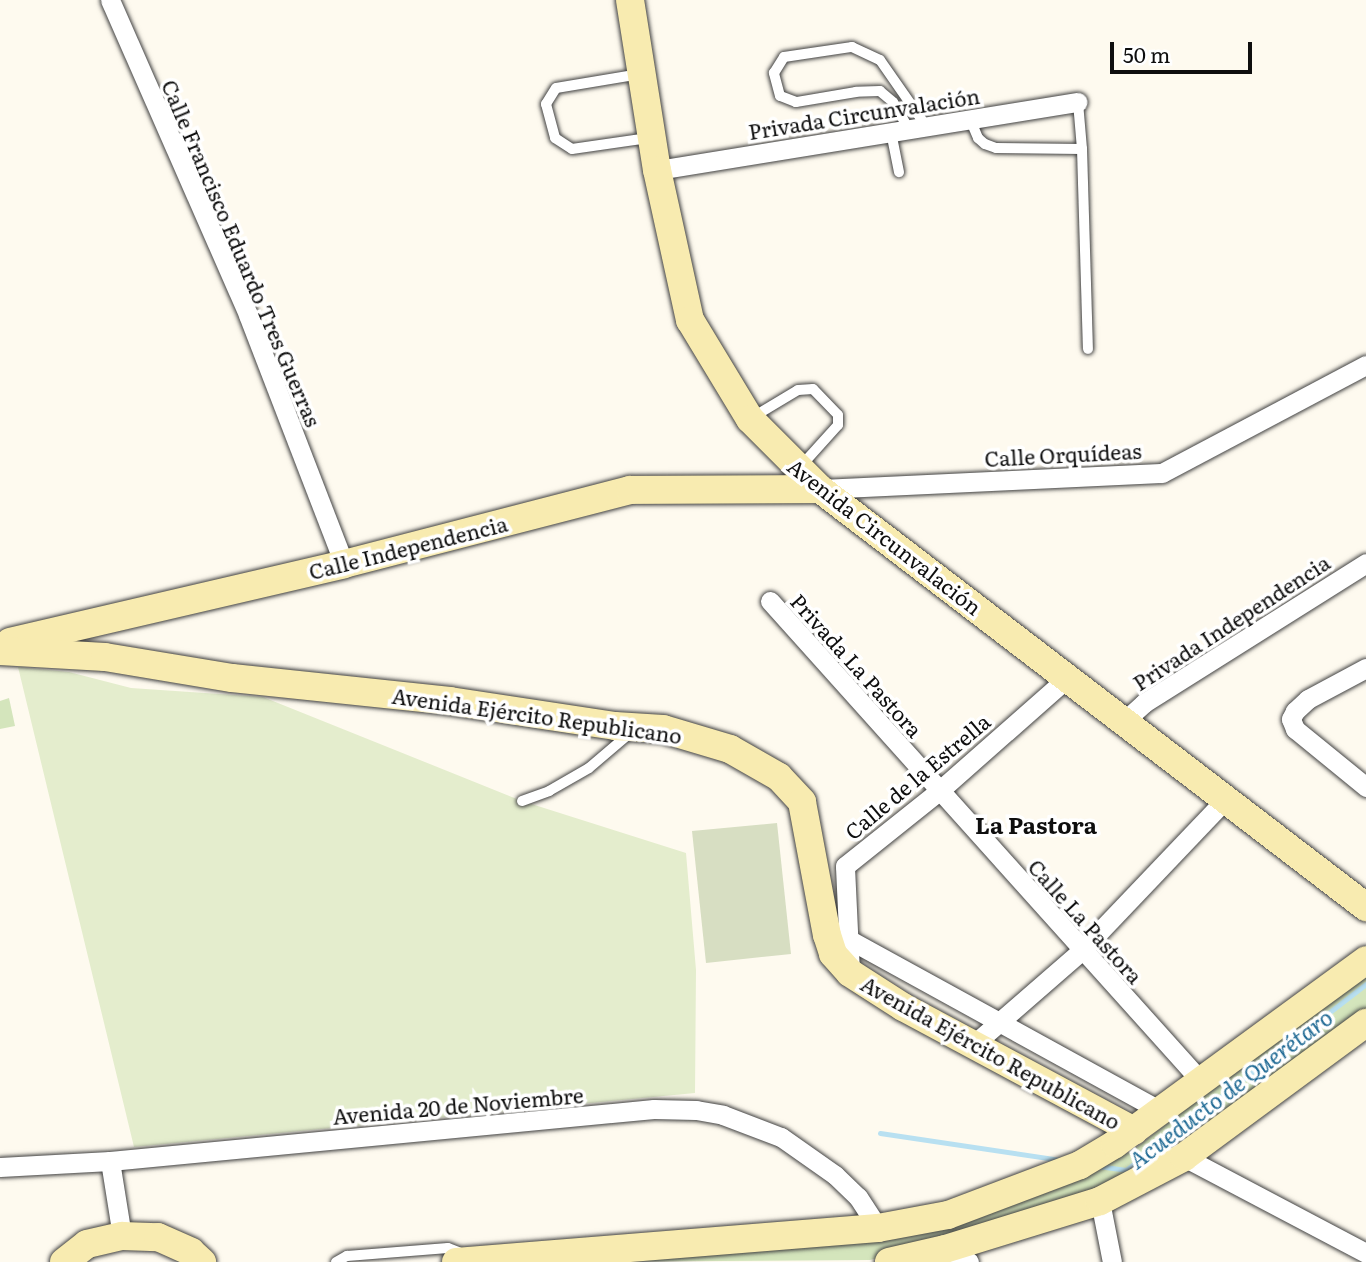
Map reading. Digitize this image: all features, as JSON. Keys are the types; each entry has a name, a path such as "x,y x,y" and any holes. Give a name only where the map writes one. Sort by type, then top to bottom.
{"street":[{"name":"Calle Francisco Eduardo Tres Guerras","path":"110,0 248,315 344,564"},
{"name":"Avenida Circunvalación","path":"633,4 657,170 690,320 750,419 820,489 1122,723 1366,907"},
{"name":"Privada Circunvalación","path":"657,170 1078,102"},
{"name":"Calle Orquídeas","path":"820,489 1162,473 1366,365"},
{"name":"Calle Independencia","path":"0,645 344,564 630,490 820,489"},
{"name":"Privada Independencia","path":"1122,723 1144,703 1366,563"},
{"name":"Privada La Pastora","path":"770,601 939,791"},
{"name":"Avenida Ejército Republicano","path":"0,651 104,657 232,678 450,701 615,726 681,732 730,749 779,777 796,793 806,813 827,935 833,954 850,974 903,1007 1134,1131"},
{"path":"1366,668 1308,699 1295,711 1291,719 1295,729 1366,787"},
{"name":"Calle de la Estrella","path":"850,974 845,866 939,791 1067,678"},
{"name":"Calle La Pastora","path":"939,791 1200,1080"},
{"path":"973,1045 1082,951 1224,800"},
{"path":"849,939 1161,1111"},
{"path":"470,1261 878,1228 948,1214 1080,1165 1134,1131 1366,960"},
{"path":"889,1262 957,1255 1100,1201 1185,1157 1366,1023"},
{"name":"Avenida 20 de Noviembre","path":"0,1167 110,1160 654,1109 696,1110 723,1115 781,1137 835,1175 858,1197 878,1228"},
{"path":"1185,1157 1366,1253"},
{"path":"110,1160 122,1236"},
{"path":"1100,1201 1112,1262"},
{"path":"64,1262 87,1244 122,1236 158,1237 191,1252 202,1262"}],"lane":[{"path":"899,172 909,129 880,61 852,47 784,57 774,73 780,96 796,102 856,92 880,91 893,102 909,129"},
{"path":"641,74 556,88 546,104 555,138 572,149 652,137"},
{"path":"1078,102 1088,349"},
{"path":"970,119 978,138 996,148 1082,149"},
{"path":"750,419 798,390 813,389 838,415 838,425 798,469"},
{"path":"522,802 549,791 589,768 637,727"},
{"path":"336,1262 347,1256 448,1248 470,1261"}],"green space":[{"path":"18,667 69,672 131,688 263,697 522,801 686,853 696,970 695,1093 134,1147"},
{"path":"9,698 15,726 0,729 0,701"},
{"path":"777,823 791,954 706,963 692,831"},
{"path":"1366,967 1366,1010 1159,1157 1091,1192 945,1241 870,1260 532,1262 743,1246 1078,1176 1132,1151"}],"waterway":[{"name":"Acueducto de Querétaro","path":"1098,1166 1126,1170 1366,984"},
{"name":"Acueducto de Querétaro","path":"880,1133 1060,1160"}],"district":[{"name":"La Pastora","path":"1036,824"}]}
